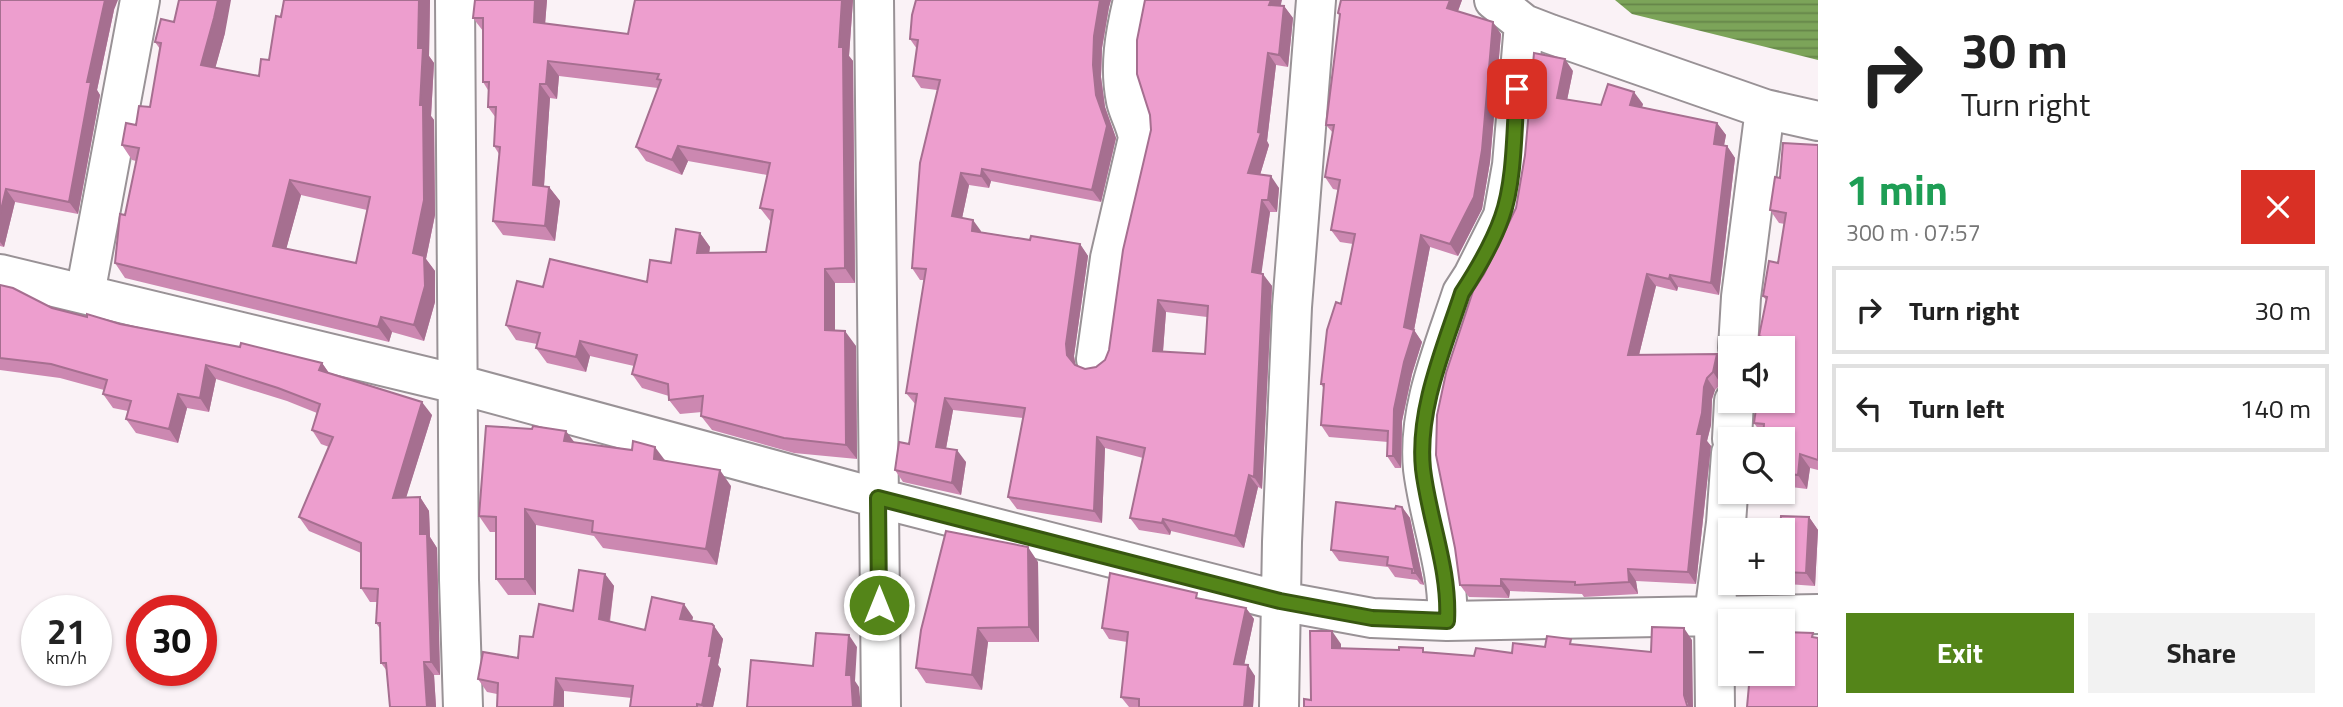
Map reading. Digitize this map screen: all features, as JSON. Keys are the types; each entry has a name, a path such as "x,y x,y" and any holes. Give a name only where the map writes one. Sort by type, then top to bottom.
{"street":[{"path":"85,294 140,0"},
{"path":"455,0 457,384 463,707"},
{"path":"874,0 881,707"},
{"path":"1096,359 1110,258 1138,138 1124,87 1125,34 1133,0"},
{"path":"1279,707 1280,601 1292,307 1316,0"},
{"path":"1494,0 1524,24 1765,110 1818,121"},
{"path":"1447,621 1448,601 1443,565 1423,468 1424,422 1462,293 1503,216 1512,165 1524,24"},
{"path":"1739,336 1741,297 1765,110"},
{"path":"0,274 457,384 878,498 1280,601 1372,618 1447,621 1818,614"},
{"path":"1715,707 1714,615 1727,504"}],"shaded area":[{"path":"1615,0 1818,0 1818,60 1632,14"}],"building":[{"path":"0,0 105,0 87,82 91,82 69,202 6,189 0,214"},
{"path":"179,0 218,0 201,65 259,76 261,59 269,60 276,16 281,17 284,0 419,0 418,48 423,48 420,105 423,105 424,200 413,253 424,256 425,286 414,325 381,317 378,327 115,263 120,214 125,215 139,148 122,145 126,123 136,125 139,106 150,107 161,43 155,42 161,19 174,22","holes":["290,180 370,197 356,263 273,246"]},
{"path":"475,0 535,0 534,22 628,34 635,0 842,0 839,47 843,47 845,268 825,269 825,330 845,331 846,445 784,438 701,416 703,396 669,400 668,384 632,374 637,355 580,341 576,357 536,348 540,333 506,325 517,281 543,287 550,259 647,282 650,260 671,263 676,229 700,233 697,253 766,252 773,210 760,208 770,163 678,146 672,160 636,147 661,80 657,79 659,74 548,61 546,84 540,84 533,185 549,187 545,226 493,221 500,147 494,146 496,107 488,107 489,82 483,82 483,18 473,18"},
{"path":"916,0 1100,0 1094,36 1093,65 1096,95 1107,126 1092,190 982,169 981,176 961,173 952,216 973,220 972,231 1080,244 1066,344 1067,355 1075,365 1085,369 1096,367 1105,360 1109,350 1123,250 1151,130 1150,115 1137,74 1137,40 1145,0 1271,0 1269,5 1284,6 1279,55 1268,53 1258,132 1261,133 1248,173 1271,176 1268,200 1262,200 1252,272 1263,274 1254,477 1249,475 1235,536 1163,519 1162,523 1130,518 1145,448 1097,437 1094,511 1008,497 1025,408 945,398 936,447 957,450 952,483 895,470 899,442 909,444 917,394 906,393 926,269 912,268 920,163 940,80 913,76 918,40 910,39","holes":["1158,300 1208,306 1205,354 1153,351"]},
{"path":"1341,0 1450,0 1447,8 1493,22 1482,150 1474,197 1450,244 1421,235 1404,327 1414,330 1394,409 1393,456 1387,456 1388,431 1321,425 1324,384 1321,384 1327,330 1336,302 1341,304 1355,234 1331,230 1340,180 1325,177 1334,125 1326,125"},
{"path":"1534,53 1565,59 1557,98 1601,105 1608,84 1634,92 1630,105 1717,123 1714,144 1727,146 1711,283 1670,275 1669,279 1647,274 1628,355 1717,354 1713,372 1704,387 1697,434 1702,434 1688,572 1628,569 1629,582 1575,585 1575,582 1501,579 1501,586 1460,585 1436,455 1437,415 1446,373 1473,291 1516,208 1525,155"},
{"path":"1783,143 1818,145 1818,460 1800,454 1798,475 1795,475 1795,427 1764,427 1764,424 1754,423 1755,413 1795,413 1795,336 1759,336 1767,297 1763,296 1769,261 1778,263 1786,213 1770,210 1775,177 1780,178"},
{"path":"0,285 13,288 52,308 87,317 87,314 120,324 240,347 241,343 322,363 319,370 422,402 393,498 420,497 420,534 427,534 431,662 424,662 427,707 390,707 386,663 381,663 380,623 376,623 378,589 361,588 361,543 299,517 333,437 312,430 320,404 206,365 200,398 178,394 169,429 126,419 131,401 103,394 107,380 51,364 0,358"},
{"path":"486,426 532,429 533,426 566,431 564,441 632,450 633,441 655,447 654,459 720,470 706,549 592,532 593,521 525,509 525,579 496,579 496,517 479,516"},
{"path":"1336,502 1395,509 1396,506 1402,507 1415,573 1412,573 1412,569 1387,565 1388,557 1331,550"},
{"path":"1809,517 1806,573 1795,573 1795,518 1781,518"},
{"path":"946,531 1028,547 1029,627 978,628 972,675 916,668 921,630"},
{"path":"579,570 605,574 599,619 645,630 652,597 684,604 680,619 714,626 709,656 712,656 702,705 630,707 633,686 556,678 554,707 497,707 498,683 478,679 483,652 518,658 520,636 533,637 539,604 573,611"},
{"path":"1110,573 1197,593 1196,598 1246,608 1234,664 1248,665 1244,707 1139,707 1139,699 1121,697 1128,632 1102,628"},
{"path":"1652,627 1684,628 1684,695 1689,707 1304,707 1304,699 1311,700 1310,631 1332,631 1332,648 1423,648 1423,652 1474,656 1476,648 1512,653 1513,643 1545,647 1547,636 1571,639 1570,644 1651,652"},
{"path":"1795,632 1813,633 1812,637 1818,638 1818,707 1747,707 1749,686 1795,686"},
{"path":"816,633 849,635 846,675 851,675 853,707 747,707 751,660 813,666"}],"route":[{"path":"879,605 878,498 1280,601 1372,618 1447,621 1448,601 1441,553 1423,468 1424,422 1462,293 1503,216 1512,165 1517,89"}]}
